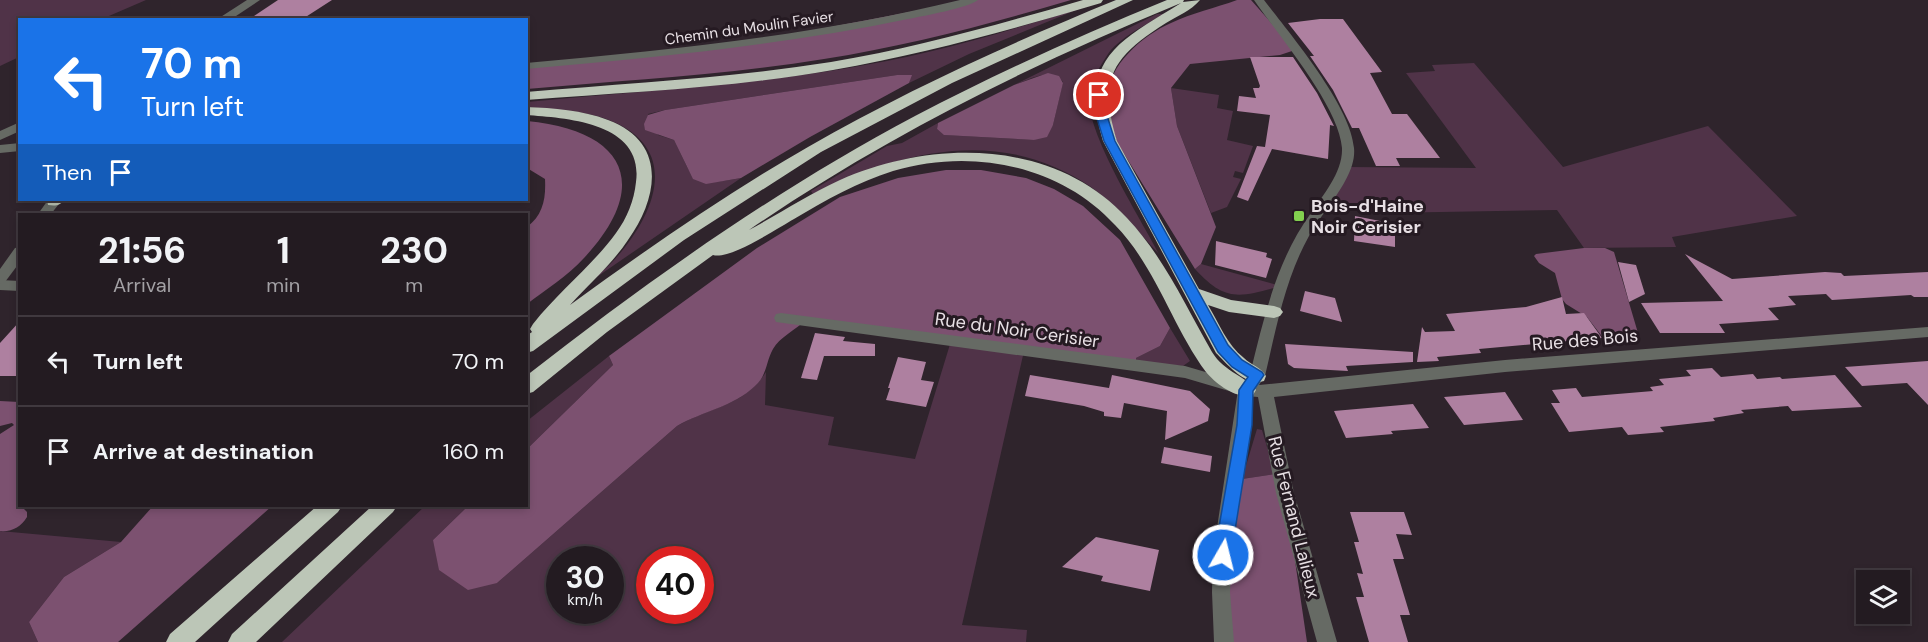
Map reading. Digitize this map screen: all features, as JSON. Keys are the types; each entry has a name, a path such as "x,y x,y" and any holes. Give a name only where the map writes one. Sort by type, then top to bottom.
{"highway":[{"path":"528,96 760,76 832,66 1011,26 1097,0"},
{"path":"528,345 627,271 773,174 845,133 969,68 1127,0"},
{"path":"528,385 692,262 798,190 930,114 1051,53 1178,0"},
{"path":"1194,0 1160,21 1122,50 1110,64 1102,80 1099,95 1100,109 1110,141 1193,293 1229,356 1256,386"},
{"path":"528,111 581,117 613,127 633,142 643,160 646,178 638,209 624,235 603,261 556,305 528,345"},
{"path":"692,262 747,239 812,201 876,172 952,157 1008,158 1059,175 1087,191 1110,209 1148,255 1210,365 1226,379 1256,386"},
{"path":"1193,293 1228,306 1274,312"},
{"path":"178,642 330,507"},
{"path":"240,642 385,507"}],"street":[{"path":"224,18 255,0"},
{"name":"Chemin du Moulin Favier","path":"528,66 732,47 858,27 974,0"},
{"name":"Rue Fernand Lalieux","path":"1224,642 1220,594 1224,542 1244,425 1288,263 1343,173 1348,149 1341,122 1295,50 1259,0"},
{"path":"0,136 18,127"},
{"path":"0,149 18,147"},
{"path":"0,279 18,254"},
{"path":"0,285 18,286"},
{"name":"Rue du Noir Cerisier","path":"781,318 1185,372 1256,386"},
{"name":"Rue des Bois","path":"1256,386 1928,332"},
{"name":"Rue Fernand Lalieux","path":"1256,386 1327,642"}],"shaded area":[{"path":"0,0 146,0 104,18 18,18 18,57 0,66"},
{"path":"973,0 1071,0 949,34 824,59 713,73 528,89 528,66 710,50"},
{"path":"1237,0 1251,0 1295,50 1280,55 1190,64 1171,88 1177,126 1216,227 1201,264 1195,269 1118,144 1107,99 1113,75 1120,64 1128,53 1149,35 1179,19"},
{"path":"1081,8 969,54 909,83 911,75 897,75 648,114 658,135 674,140 687,166 697,179 712,182 741,178 588,283 612,262 628,243 649,206 654,187 654,169 649,152 636,136 616,123 595,115 528,107 528,102 728,84 829,71 879,63 1004,32"},
{"path":"1157,14 1164,14 1126,37 1108,54 1094,79 1089,96 1090,112 1105,153 1159,254 1101,194 1057,168 1023,156 988,151 952,151 917,156 882,166 813,194 811,191 887,146 902,143 938,123 937,129 945,135 1034,140 1053,125 1063,82 1058,77 1047,75 1014,85"},
{"path":"1474,63 1563,167 1708,126 1797,216 1672,237 1676,247 1584,248 1557,210 1383,213 1321,207 1345,167 1476,168 1406,73 1435,71 1432,65"},
{"path":"1048,73 1059,76 1063,83 1053,125 1047,137 1034,140 944,135 937,129 938,123 1014,85"},
{"path":"897,75 912,75 909,83 741,178 706,184 693,179 674,140 645,130 644,124 648,115 665,110"},
{"path":"1171,88 1219,95 1217,108 1233,111 1227,140 1253,146 1243,173 1235,171 1233,177 1241,179 1227,207 1211,213 1177,126"},
{"path":"528,121 560,126 586,136 606,149 618,165 622,184 618,206 606,231 578,265 528,303 528,226 540,212 544,200 545,179 528,169"},
{"path":"946,170 981,170 1026,178 1054,189 1083,206 1120,240 1170,328 1160,346 1136,358 1136,362 805,321 776,345 762,378 755,386 728,404 677,426 497,583 468,590 439,570 433,540 467,507 528,507 528,448 613,365 609,356 757,248 840,197 898,178"},
{"path":"1584,248 1605,248 1614,252 1638,333 1625,343 1611,344 1604,339 1587,317 1566,304 1562,299 1555,273 1539,263 1534,256"},
{"path":"1201,264 1281,286 1255,293 1225,292 1216,288 1195,269"},
{"path":"1170,328 1190,361 1183,366 1136,362 1136,358 1160,346"},
{"path":"951,341 1024,351 962,625 1027,630 1026,642 282,642 424,507 467,507 433,540 497,583 677,426 737,399 757,384 766,372 765,405 834,417 828,445 915,459"},
{"path":"609,356 613,365 528,448 528,420"},
{"path":"0,401 18,402 18,507 22,507 27,512 27,517 19,526 4,531 0,531 0,434 14,425 12,423 0,426"},
{"path":"1257,429 1262,430 1275,474 1242,479"},
{"path":"1275,474 1285,493 1307,642 1224,642 1235,477 1242,479"},
{"path":"152,507 271,507 118,642 38,642 29,622 64,577 121,542"},
{"path":"0,531 121,542 64,577 29,622 38,642 0,642"}],"building":[{"path":"278,0 332,0 304,18 254,16"},
{"path":"1343,19 1382,72 1370,73 1392,114 1407,114 1440,158 1396,158 1400,166 1376,166 1359,128 1352,128 1333,90 1310,56 1314,56 1288,23"},
{"path":"1250,57 1293,57 1317,93 1334,126 1330,125 1328,159 1272,149 1248,201 1237,197 1257,146 1265,147 1270,115 1237,111 1239,96 1256,98 1253,88 1260,86"},
{"path":"1355,216 1395,224 1395,247 1354,241"},
{"path":"1216,241 1267,253 1266,257 1272,259 1266,278 1215,265"},
{"path":"1685,254 1732,279 1825,272 1841,273 1844,276 1928,272 1928,297 1911,295 1832,300 1826,294 1788,296 1796,305 1768,308 1779,320 1719,324 1725,333 1660,333 1641,303 1723,301"},
{"path":"1618,262 1636,265 1645,294 1629,302"},
{"path":"1305,291 1335,298 1342,322 1300,311"},
{"path":"1562,297 1566,314 1584,313 1602,338 1479,349 1481,353 1437,357 1439,361 1417,362 1422,327 1425,332 1455,331 1446,314 1526,307"},
{"path":"18,323 18,376 0,376 0,343"},
{"path":"815,333 845,337 843,341 875,344 875,356 824,356 817,380 801,378"},
{"path":"1285,344 1413,352 1413,362 1346,366 1348,371 1294,368 1288,364"},
{"path":"898,357 926,362 921,380 934,382 926,407 886,400"},
{"path":"1928,361 1928,405 1907,383 1862,386 1845,367"},
{"path":"1712,368 1721,377 1753,374 1757,379 1780,377 1782,379 1835,375 1862,407 1792,411 1788,406 1741,410 1744,413 1713,418 1715,421 1660,427 1664,432 1628,435 1622,427 1569,432 1551,403 1560,403 1552,390 1576,388 1582,397 1653,391 1650,387 1664,385 1659,379 1691,376 1686,370"},
{"path":"1030,375 1109,388 1112,375 1190,391 1210,409 1208,421 1165,440 1167,411 1124,403 1121,418 1104,416 1104,412 1084,406 1025,396"},
{"path":"1505,392 1523,420 1464,425 1444,397"},
{"path":"1413,404 1429,428 1346,438 1334,411"},
{"path":"1164,447 1212,456 1210,472 1161,463"},
{"path":"1350,512 1404,512 1412,535 1396,534 1404,559 1393,559 1410,615 1400,615 1408,642 1369,642 1356,597 1364,597 1357,573 1363,574 1354,542 1359,542"},
{"path":"1096,537 1159,550 1150,591 1101,581 1103,576 1062,567"}],"place":[{"name":"Bois-d'Haine Noir Cerisier","path":"1299,216"}],"route":[{"path":"1099,95 1100,109 1110,141 1223,348 1245,370 1257,375 1246,390 1244,425 1223,555"}]}
